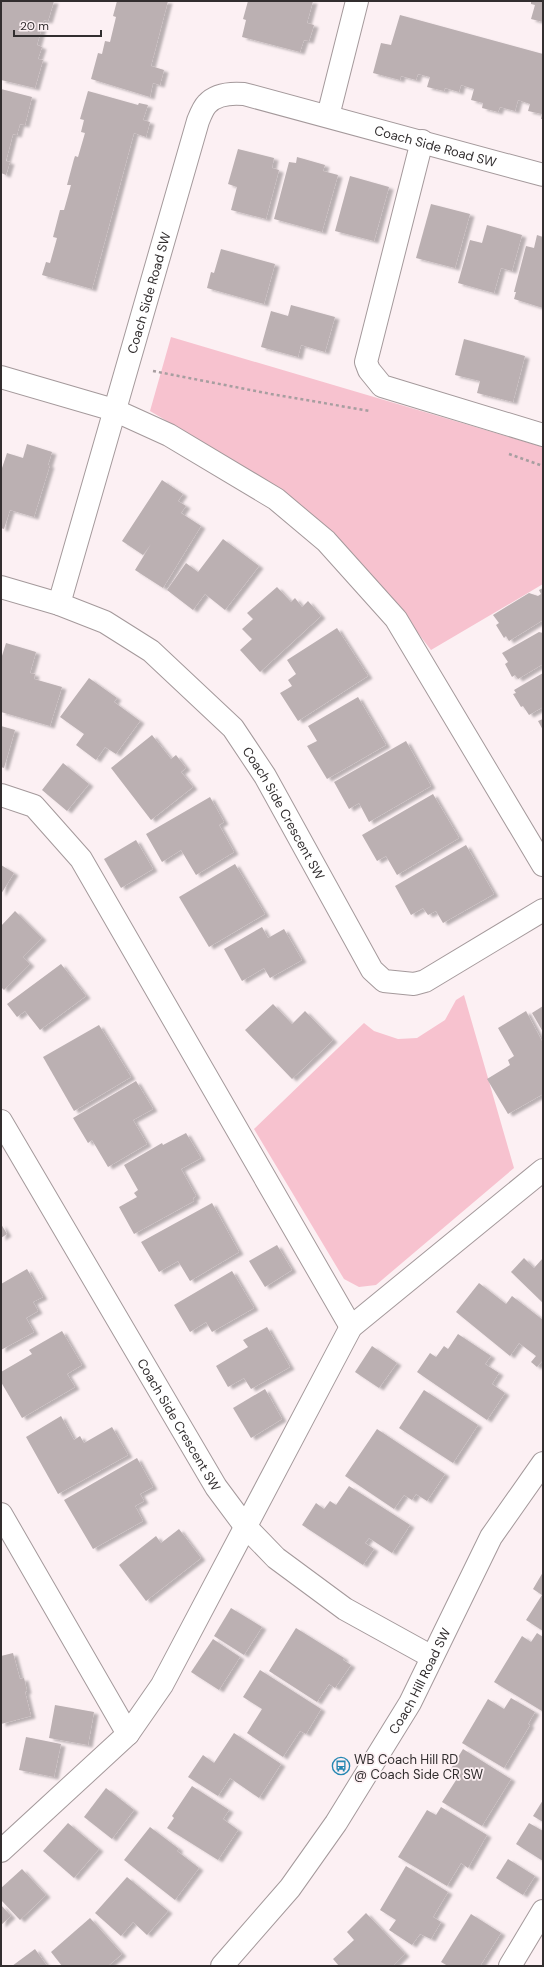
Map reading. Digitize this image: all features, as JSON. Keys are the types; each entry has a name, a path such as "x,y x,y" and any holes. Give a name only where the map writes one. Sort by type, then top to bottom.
{"street":[{"path":"328,116 357,1"},
{"name":"Coach Side Road SW","path":"60,604 114,410 198,121 207,103 220,96 232,93 244,94 543,175"},
{"path":"422,141 366,362 369,370 382,386 543,435"},
{"path":"1,377 114,410 169,436 276,500 326,541 396,619 543,865"},
{"name":"Coach Side Crescent SW","path":"1,587 60,604 105,622 151,651 233,728 264,776 372,970 384,981 414,984 425,981 543,910"},
{"path":"1,795 34,806 81,859 351,1326"},
{"name":"Coach Side Crescent SW","path":"1,1121 216,1487 245,1526 276,1558 345,1609 432,1657"},
{"path":"1,1851 128,1734 162,1685 351,1326 543,1170"},
{"name":"Coach Hill Road SW","path":"222,1966 290,1888 336,1823 410,1703 491,1537 543,1463"},
{"path":"1,1514 128,1734"},
{"path":"510,1966 543,1911"}],"path":[{"path":"128,365 263,393 373,411"},
{"path":"508,454 543,466"}],"shaded area":[{"path":"171,337 543,447 543,584 431,650 379,583 317,522 266,480 150,411"},
{"path":"464,995 514,1168 376,1285 359,1287 344,1279 254,1129 364,1023 374,1031 398,1039 417,1038 445,1020 456,1000"}],"building":[{"path":"1,1 54,1 48,21 44,20 37,45 42,47 38,59 43,60 35,88 1,80"},
{"path":"117,1 168,1 151,66 164,70 160,85 153,83 150,97 91,79 98,53 102,54 105,41 110,42 116,17 113,16"},
{"path":"248,1 313,1 307,23 314,25 309,41 304,40 300,52 242,37 246,20 243,19"},
{"path":"531,1 543,1 543,22 531,19 535,5 531,4"},
{"path":"400,15 543,54 543,119 541,119 542,114 528,111 530,104 518,100 515,111 500,107 498,112 482,108 483,103 471,100 474,89 461,85 459,92 445,88 444,91 427,87 430,77 418,74 416,80 401,76 400,80 373,73 381,43 391,45"},
{"path":"1,89 32,97 25,125 20,124 17,135 13,134 6,161 10,162 6,175 1,173"},
{"path":"88,91 138,105 139,103 148,105 143,120 150,122 146,137 134,133 92,289 42,275 46,262 50,263 57,238 53,237 60,210 64,210 71,185 67,185 74,159 75,156 78,157 85,133 81,132 84,120 80,119"},
{"path":"238,149 274,158 272,168 279,170 266,219 231,210 237,187 228,184"},
{"path":"297,157 325,165 323,171 338,175 322,232 274,219 289,162 296,163"},
{"path":"350,176 389,187 374,241 335,231"},
{"path":"431,204 470,214 455,268 416,258"},
{"path":"487,225 522,235 512,271 501,268 494,293 458,283 470,240 482,243"},
{"path":"537,235 543,237 543,308 514,299 516,292 514,292 526,246 534,248"},
{"path":"221,249 275,264 264,304 207,288 211,272 214,273"},
{"path":"291,305 335,317 325,352 301,345 298,357 261,347 271,311 288,316"},
{"path":"464,339 525,356 513,402 477,393 480,381 455,375"},
{"path":"27,444 52,452 48,465 50,465 34,517 10,510 4,529 1,528 1,471 7,453 23,458"},
{"path":"162,480 183,494 178,501 186,506 181,513 201,526 163,588 135,570 151,544 143,555 122,541"},
{"path":"223,539 259,566 225,610 205,594 193,610 167,590 186,563 198,572"},
{"path":"277,587 291,602 295,598 302,607 308,601 321,616 260,672 240,650 252,639 242,629 253,619 247,613"},
{"path":"543,588 543,620 509,641 506,636 504,638 496,625 499,623 493,615 529,593 538,596 541,594 539,590"},
{"path":"337,628 368,676 298,721 280,693 292,686 288,680 296,674 287,660"},
{"path":"539,632 543,633 543,664 518,679 515,675 512,677 505,664 508,662 502,653"},
{"path":"6,643 36,652 30,673 35,674 34,679 62,687 50,726 1,712 1,659"},
{"path":"543,673 543,707 529,715 523,706 521,707 513,694 516,693 514,690"},
{"path":"89,678 117,698 114,702 140,721 116,754 105,747 96,760 76,745 84,734 60,717"},
{"path":"358,697 386,745 327,779 307,746 317,741 308,726"},
{"path":"543,719 543,730 538,721"},
{"path":"1,726 15,730 4,768 1,767"},
{"path":"152,735 171,759 176,755 186,768 181,772 193,787 151,820 111,768"},
{"path":"406,741 431,786 369,822 359,803 349,809 334,782"},
{"path":"63,763 89,784 67,811 42,790"},
{"path":"433,794 459,838 397,875 386,856 377,861 362,835"},
{"path":"210,797 224,822 219,825 234,852 196,875 181,850 162,862 146,834"},
{"path":"136,840 153,869 121,888 104,859"},
{"path":"466,845 494,894 443,923 436,911 428,915 423,908 411,915 395,886"},
{"path":"235,864 265,914 209,947 179,897"},
{"path":"1,865 14,873 1,894"},
{"path":"15,911 42,938 23,957 30,964 4,990 1,987 1,926"},
{"path":"262,927 268,938 284,929 302,960 270,978 264,968 242,981 224,949"},
{"path":"61,964 86,996 40,1030 25,1011 17,1017 7,1004"},
{"path":"273,1004 292,1024 305,1011 333,1040 292,1079 245,1030"},
{"path":"543,1006 543,1032 532,1013"},
{"path":"526,1011 543,1043 543,1094 508,1114 487,1079 510,1065 508,1060 514,1056 498,1028"},
{"path":"99,1025 131,1077 74,1111 43,1057"},
{"path":"136,1081 153,1109 133,1120 147,1144 108,1167 92,1140 88,1143 73,1118"},
{"path":"186,1133 201,1158 181,1169 196,1196 193,1198 194,1201 134,1234 119,1207 137,1197 134,1193 138,1190 124,1165 162,1143 163,1145"},
{"path":"212,1203 239,1252 190,1281 178,1261 159,1272 141,1242"},
{"path":"1,1224 7,1234 1,1238"},
{"path":"277,1245 292,1270 265,1287 249,1261"},
{"path":"524,1258 534,1268 543,1258 543,1303 511,1272"},
{"path":"27,1269 43,1297 33,1302 38,1311 26,1318 34,1332 1,1350 1,1284"},
{"path":"232,1271 254,1308 212,1332 206,1322 190,1332 174,1305"},
{"path":"479,1283 506,1304 512,1296 543,1320 543,1360 537,1367 531,1362 536,1356 519,1343 510,1356 456,1312"},
{"path":"267,1327 290,1367 251,1389 244,1378 228,1387 216,1366 248,1347 243,1340"},
{"path":"62,1331 82,1365 67,1374 75,1387 22,1418 1,1382 1,1372 32,1354 29,1350"},
{"path":"458,1334 491,1356 485,1364 499,1373 492,1384 505,1393 487,1420 417,1372 430,1353 436,1357 444,1346 448,1349"},
{"path":"372,1346 397,1363 379,1388 355,1372"},
{"path":"265,1389 282,1419 251,1438 233,1408"},
{"path":"424,1390 478,1425 453,1463 399,1428"},
{"path":"61,1416 74,1440 80,1436 84,1443 112,1427 128,1455 58,1494 26,1437"},
{"path":"377,1429 445,1474 427,1501 416,1494 412,1500 404,1495 394,1509 345,1476"},
{"path":"137,1458 153,1487 140,1494 144,1501 135,1506 143,1521 93,1549 64,1500"},
{"path":"349,1486 410,1525 392,1553 369,1538 365,1543 374,1549 363,1565 302,1525 316,1503 324,1509 330,1501 336,1505"},
{"path":"179,1529 201,1558 146,1601 119,1565 156,1536 161,1543"},
{"path":"543,1572 543,1631 526,1620 542,1595 533,1589"},
{"path":"231,1608 262,1627 244,1655 214,1636"},
{"path":"296,1628 344,1658 343,1660 351,1665 335,1688 329,1684 317,1702 269,1671"},
{"path":"537,1633 543,1637 542,1711 494,1682 522,1636 531,1642"},
{"path":"213,1639 240,1657 219,1690 191,1672"},
{"path":"13,1653 20,1679 24,1678 27,1691 25,1692 31,1716 1,1724 1,1656"},
{"path":"260,1670 321,1709 306,1734 300,1731 283,1757 247,1733 262,1709 243,1697"},
{"path":"511,1698 535,1712 528,1724 530,1725 504,1768 462,1743 488,1699 504,1709"},
{"path":"55,1705 94,1712 88,1745 49,1738"},
{"path":"234,1733 281,1764 259,1798 230,1778 218,1796 188,1777 203,1755 214,1763"},
{"path":"26,1737 61,1744 54,1777 19,1770"},
{"path":"463,1749 511,1779 482,1826 442,1802 458,1777 449,1772"},
{"path":"192,1786 229,1810 223,1819 238,1830 218,1860 167,1828 174,1818 172,1816"},
{"path":"106,1788 134,1810 112,1839 84,1817"},
{"path":"543,1800 543,1822 533,1816"},
{"path":"441,1807 487,1835 468,1868 461,1863 447,1886 398,1857 427,1810 436,1815"},
{"path":"68,1823 99,1849 74,1878 43,1851"},
{"path":"529,1823 543,1831 543,1861 516,1844"},
{"path":"150,1827 179,1849 177,1851 199,1868 175,1900 124,1860"},
{"path":"508,1859 535,1876 523,1895 496,1878"},
{"path":"406,1866 448,1892 433,1917 441,1922 431,1939 420,1934 412,1945 389,1930 396,1920 380,1910"},
{"path":"22,1869 46,1895 20,1920 1,1900 1,1888"},
{"path":"127,1877 168,1911 147,1935 133,1922 121,1936 95,1913"},
{"path":"1,1905 11,1916 1,1925"},
{"path":"366,1913 405,1954 393,1966 339,1966 333,1959 354,1940 347,1932"},
{"path":"471,1914 501,1933 480,1966 448,1966 441,1962"},
{"path":"90,1918 122,1954 108,1966 62,1966 51,1952"},
{"path":"35,1949 47,1966 12,1966"}],"place":[{"name":"WB Coach Hill RD @ Coach Side CR SW","path":"341,1766"}]}
